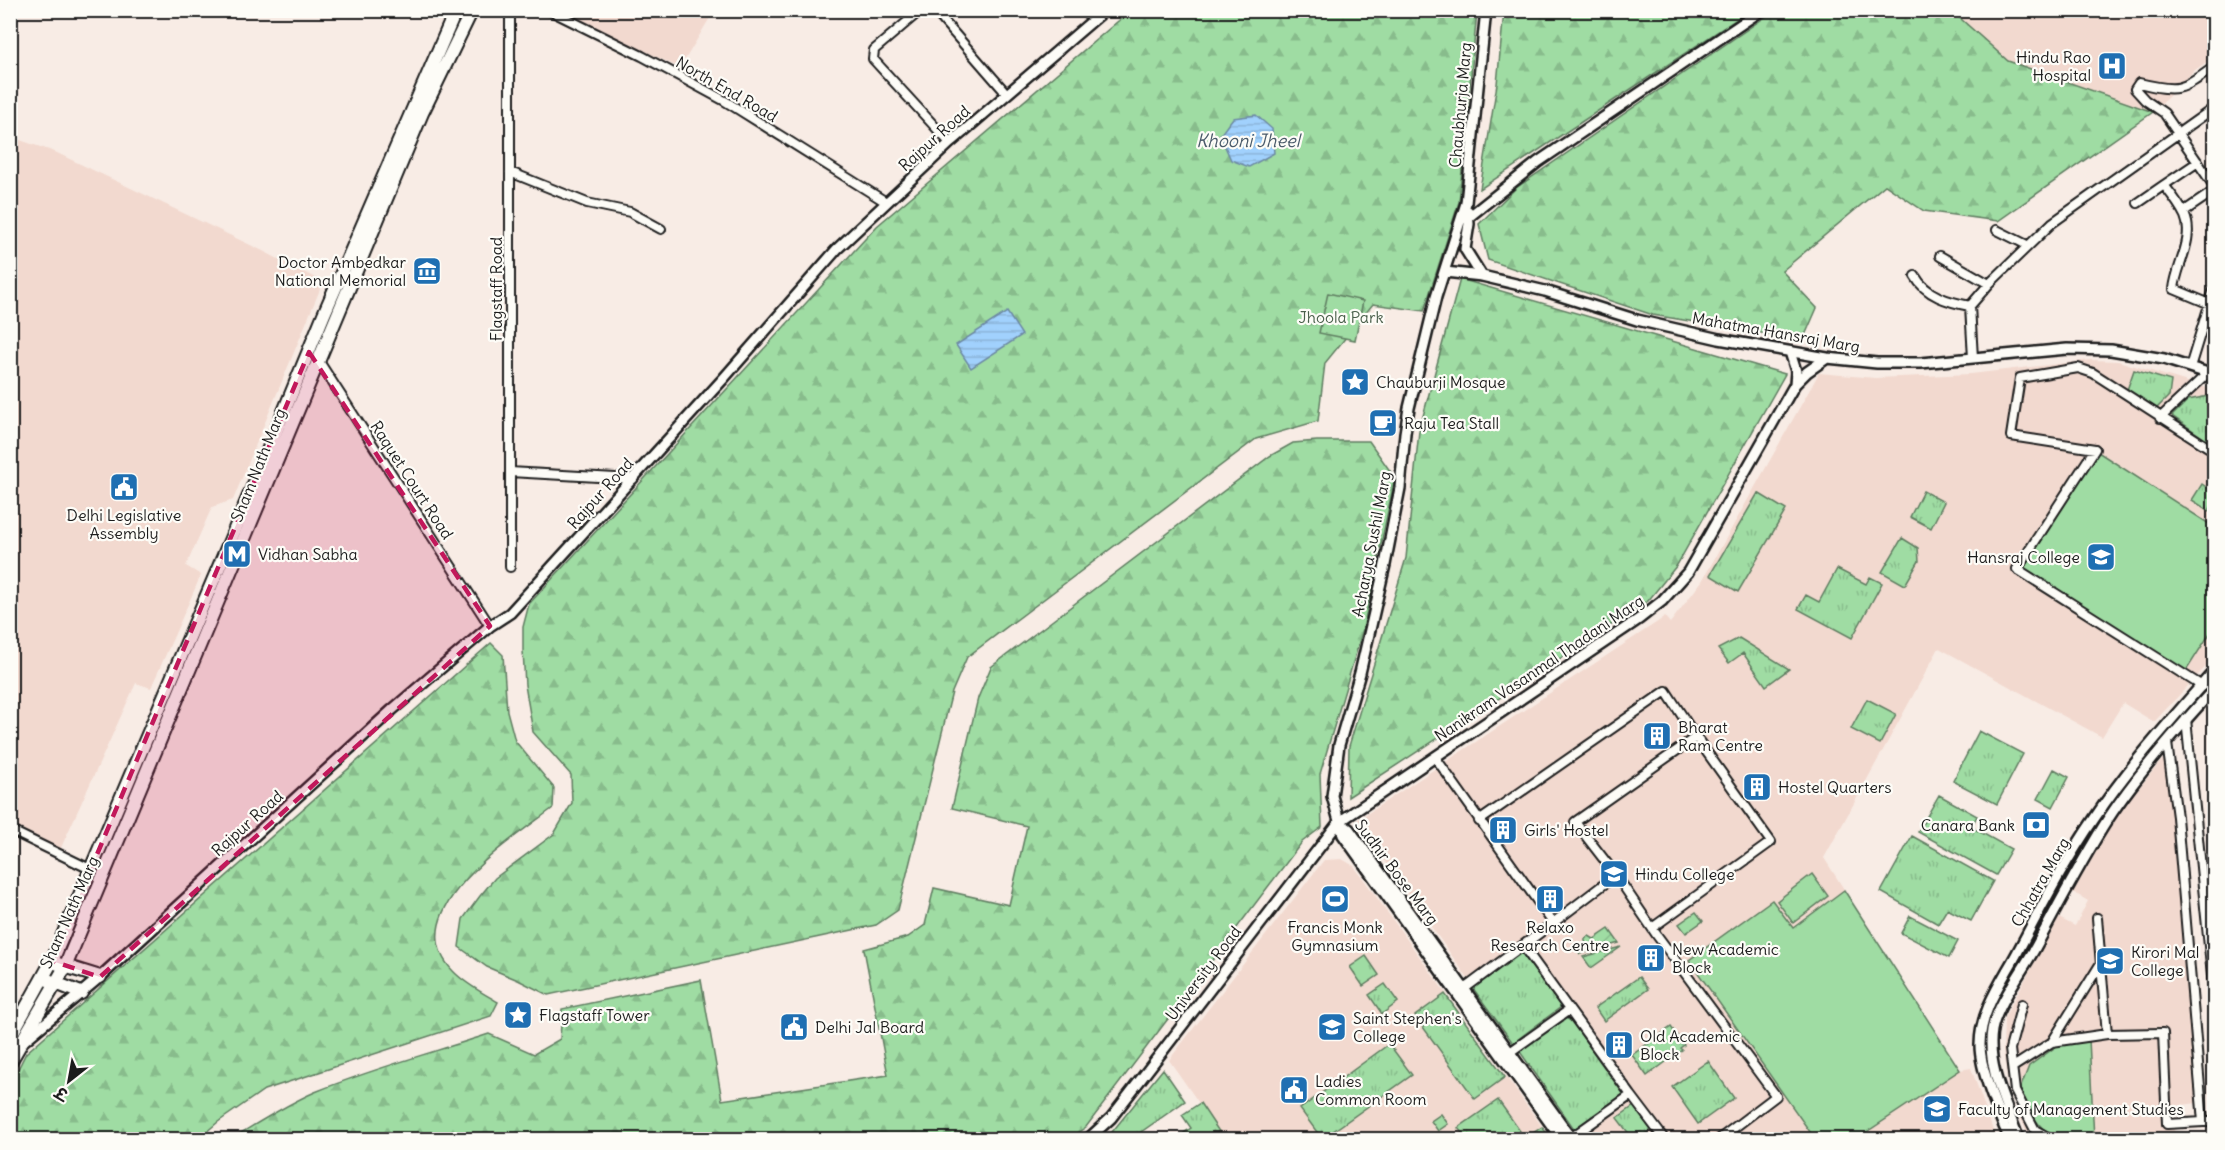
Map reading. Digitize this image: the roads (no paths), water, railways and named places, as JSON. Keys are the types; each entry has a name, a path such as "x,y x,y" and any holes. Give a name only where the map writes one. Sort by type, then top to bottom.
{"main road":[{"name":"Sham Nath Marg","path":"15,1041 65,967 273,474 313,356 456,10"},
{"name":"Sham Nath Marg","path":"10,1062 15,1041 52,961 258,476 422,113 472,10"},
{"path":"52,961 100,977"},
{"path":"43,978 81,993"}],"street":[{"name":"Flagstaff Road","path":"510,10 510,567"},
{"name":"North End Road","path":"549,10 642,56 725,101 886,202"},
{"path":"921,10 874,50 872,55 873,59 950,143"},
{"path":"934,10 1008,94"},
{"name":"Rajpur Road","path":"15,1041 100,977 392,710 490,626 510,613 837,249 950,143 1105,10"},
{"name":"Chaubhurja Marg","path":"1466,203 1486,10"},
{"path":"1470,216 1538,162 1762,10"},
{"path":"2214,67 2185,87 2178,89 2139,83 2135,86 2135,91 2164,113 2214,186"},
{"path":"1973,358 1970,306 1989,284 2052,223 2214,108"},
{"path":"2138,203 2199,162"},
{"path":"510,172 587,203 630,212 661,229"},
{"path":"2164,184 2183,212 2187,225 2174,289 2210,304"},
{"path":"2183,212 2214,191"},
{"path":"1466,203 1470,216 1465,249 1482,276"},
{"name":"Acharya Sushil Marg","path":"1339,822 1332,796 1339,745 1360,673 1385,565 1400,488 1409,408 1436,297 1466,203"},
{"path":"1997,230 2027,245"},
{"path":"1940,256 1989,284"},
{"name":"Mahatma Hansraj Marg","path":"1445,272 1482,276 1545,291 1637,320 1719,339 1827,358 1877,363 1922,363 2067,349 2111,350 2164,359 2211,374"},
{"path":"1915,276 1931,293 1940,298 1970,306"},
{"path":"2190,367 2214,289"},
{"path":"1790,352 1796,371 1795,384"},
{"name":"Raquet Court Road","path":"313,356 490,626"},
{"name":"Nanikram Vasanmal Thadani Marg","path":"1339,822 1662,601 1688,572 1795,384 1827,358"},
{"path":"2202,686 2017,569 2095,449 2011,436 2020,378 2078,368 2093,374 2214,452"},
{"path":"2160,418 2211,374"},
{"path":"510,472 633,478"},
{"name":"Chhatra Marg","path":"2010,1140 1981,1050 1984,1017 2043,905 2093,820 2155,739 2214,671"},
{"name":"Chhatra Marg","path":"2019,1140 1997,1094 1992,1046 1994,1024 2009,993 2108,820 2186,719 2214,689"},
{"path":"1479,821 1666,691 1696,737 1772,842 1652,928"},
{"path":"2186,719 2214,996"},
{"path":"1696,737 1575,822 1776,1096 1718,1140"},
{"path":"2167,743 2177,817 2203,1122"},
{"path":"1435,757 1553,923"},
{"name":"Sudhir Bose Marg","path":"1339,822 1349,829 1510,1052 1569,1139"},
{"name":"Sudhir Bose Marg","path":"1339,822 1342,835 1569,1139"},
{"name":"University Road","path":"1087,1140 1111,1118 1339,822"},
{"path":"10,830 90,869"},
{"path":"1464,989 1616,875"},
{"path":"2043,905 2055,913"},
{"path":"2097,918 2107,1034"},
{"path":"1522,946 1665,1140"},
{"path":"2052,1042 2101,963"},
{"path":"2022,1004 2010,1049 2016,1091 2035,1130 2054,1140"},
{"path":"1510,1052 1569,1010"},
{"path":"2013,1067 2052,1042 2107,1034 2163,1033 2168,1124 2214,1122"},
{"path":"1997,1094 2016,1091"},
{"path":"1569,1139 1631,1095"}],"water":[{"name":"Khooni Jheel","path":"1256,115 1272,129 1274,153 1249,167 1231,160 1220,135 1233,118"},
{"path":"1007,312 1022,335 971,368 956,345"}],"place":[{"name":"Hindu Rao Hospital","path":"2112,66"},
{"name":"Doctor Ambedkar National Memorial","path":"427,271"},
{"name":"Chauburji Mosque","path":"1355,382"},
{"name":"Raju Tea Stall","path":"1383,423"},
{"name":"Delhi Legislative Assembly","path":"124,487"},
{"name":"Vidhan Sabha","path":"237,554"},
{"name":"Hansraj College","path":"2101,557"},
{"name":"Bharat Ram Centre","path":"1657,736"},
{"name":"Hostel Quarters","path":"1757,787"},
{"name":"Canara Bank","path":"2036,825"},
{"name":"Girls' Hostel","path":"1503,830"},
{"name":"Hindu College","path":"1614,874"},
{"name":"Francis Monk Gymnasium","path":"1335,899"},
{"name":"Relaxo Research Centre","path":"1550,899"},
{"name":"New Academic Block","path":"1651,958"},
{"name":"Kirori Mal College","path":"2110,961"},
{"name":"Flagstaff Tower","path":"518,1015"},
{"name":"Delhi Jal Board","path":"794,1027"},
{"name":"Saint Stephen's College","path":"1332,1027"},
{"name":"Old Academic Block","path":"1619,1045"},
{"name":"Ladies Common Room","path":"1294,1090"},
{"name":"Faculty of Management Studies","path":"1937,1109"}],"park label":[{"name":"Jhoola Park","path":"1341,317"}]}
